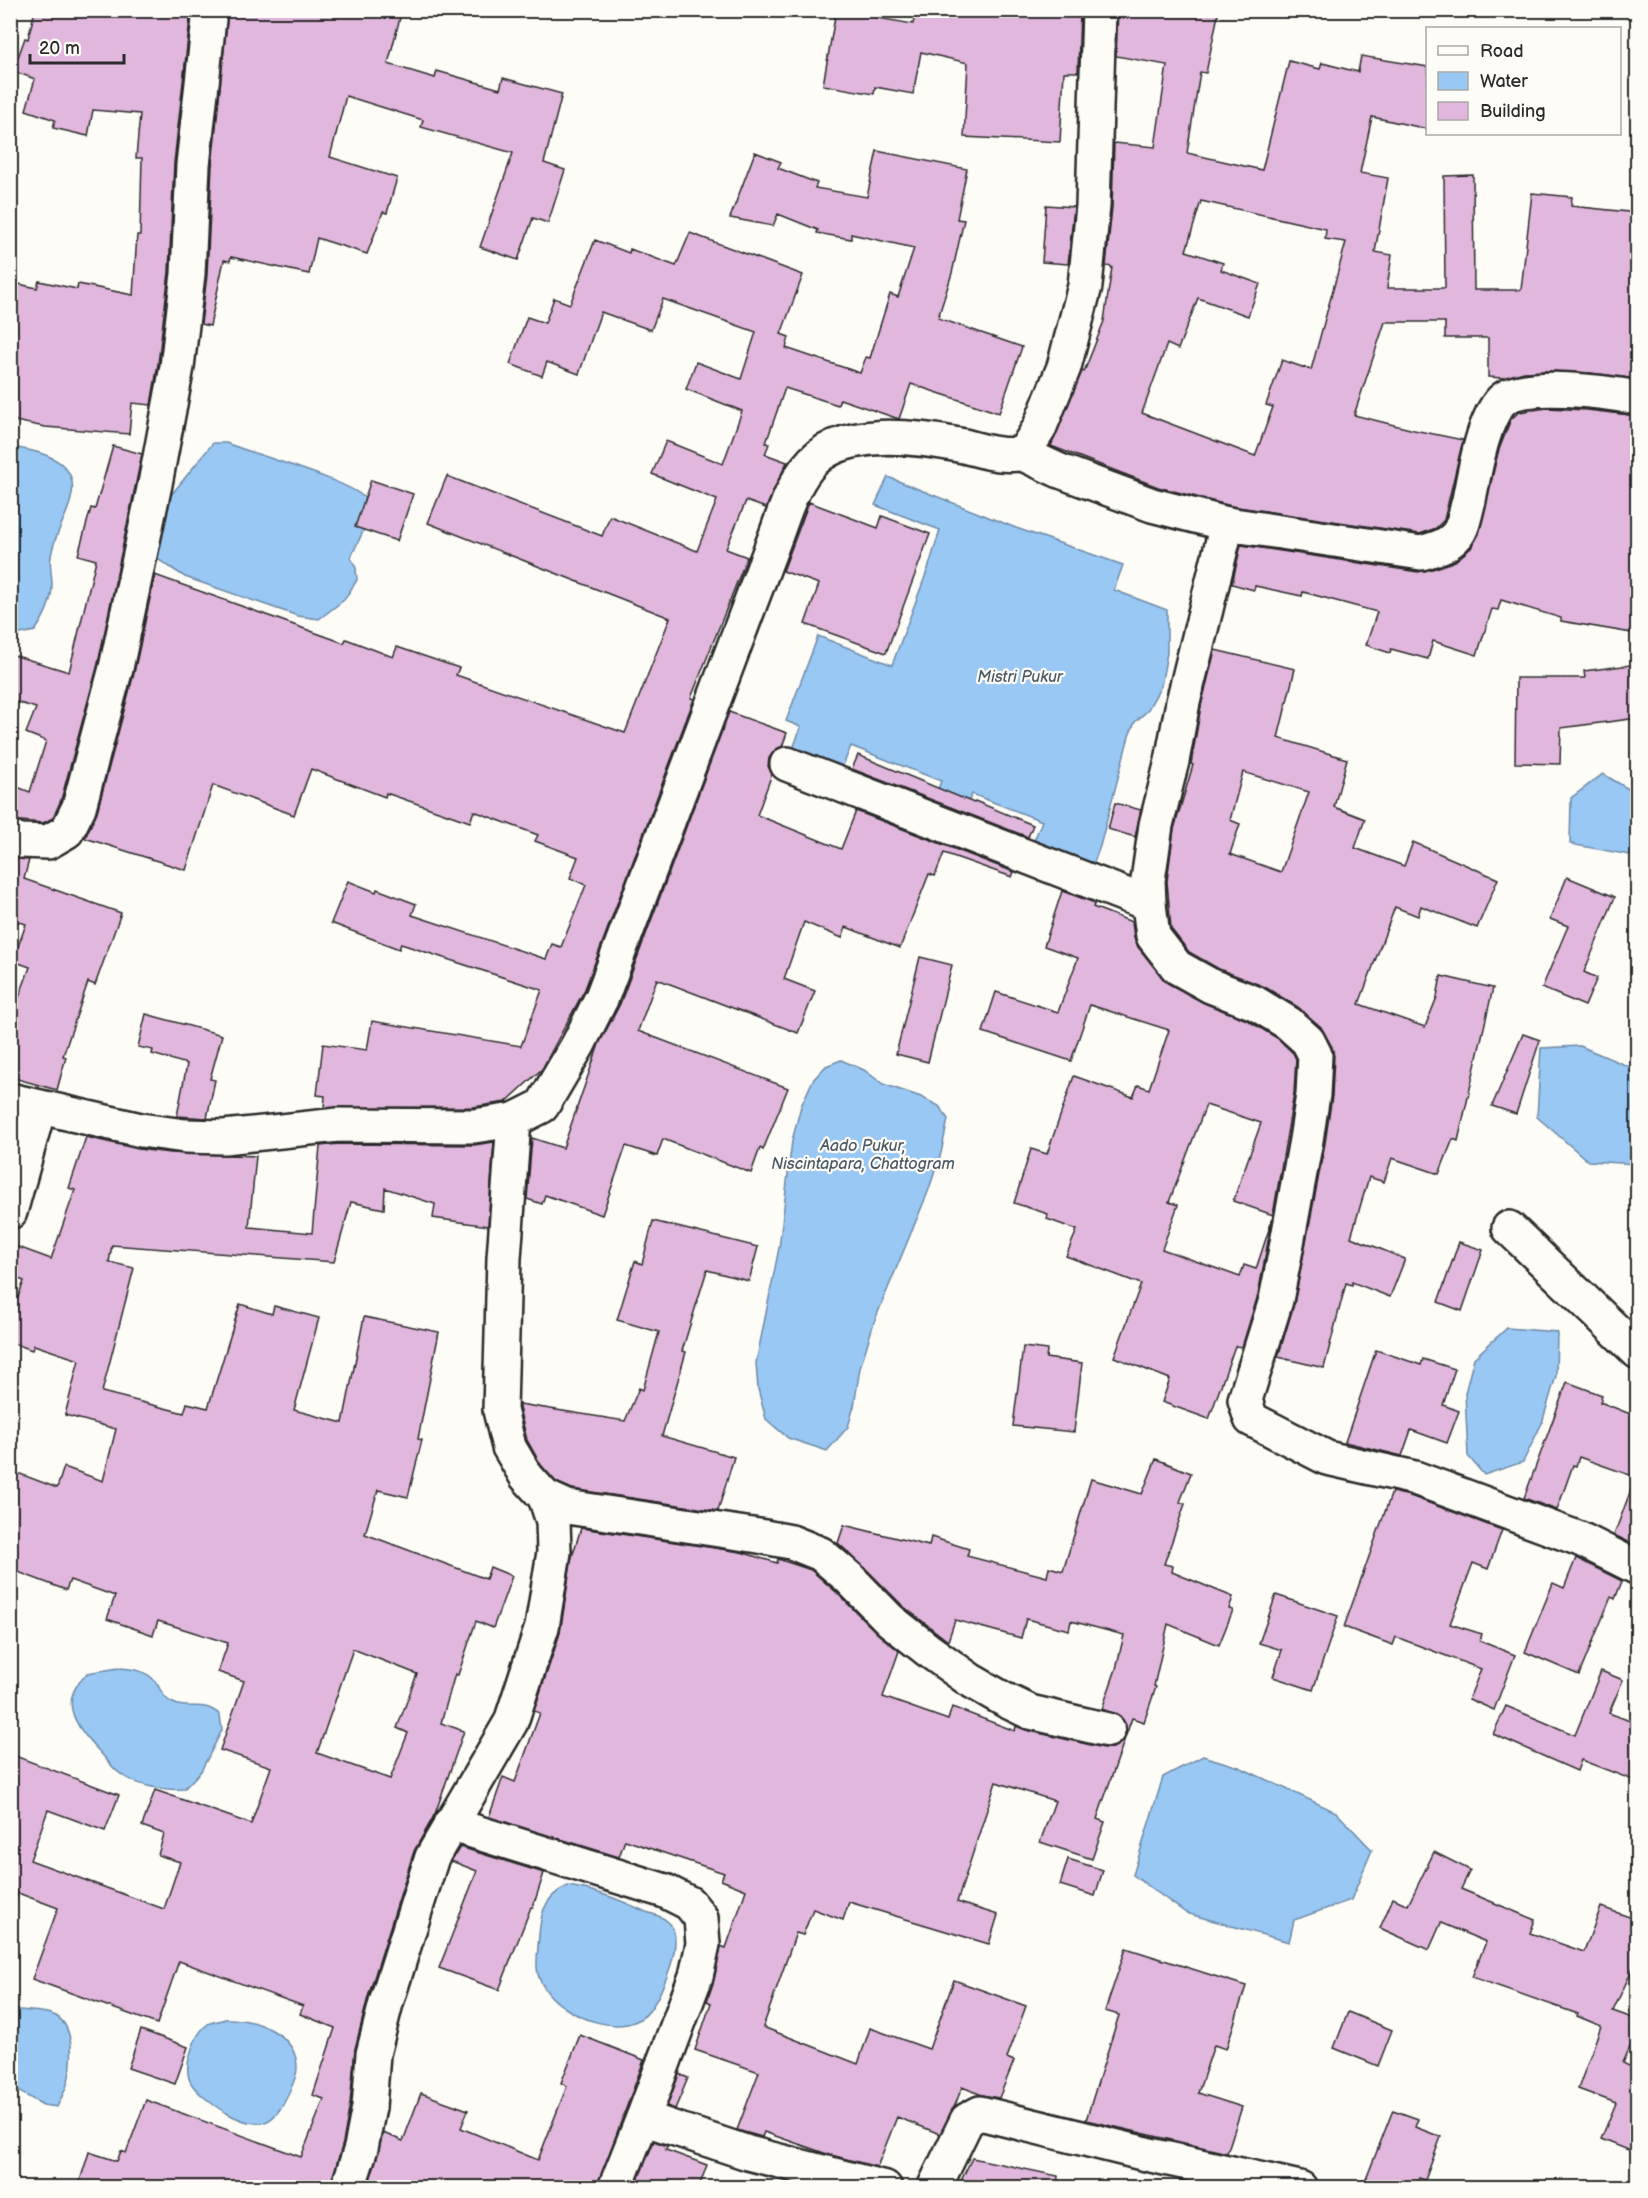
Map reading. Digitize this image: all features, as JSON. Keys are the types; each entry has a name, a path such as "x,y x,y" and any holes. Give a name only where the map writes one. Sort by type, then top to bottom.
{"street":[{"path":"10,838 21,841 48,842 67,831 79,807 116,668 177,367 188,274 193,165 210,10"},
{"path":"1023,454 1039,429 1064,367 1085,286 1093,206 1099,10"},
{"path":"10,1212 25,1104 141,1130 224,1137 338,1125 474,1125 514,1120 542,1106 578,1045 602,997 791,497 807,467 825,450 852,440 877,438 925,440 1000,454 1023,454 1131,498 1227,524 1421,553 1443,547 1458,534 1466,512 1484,437 1492,416 1503,399 1521,393 1549,389 1577,390 1638,398"},
{"path":"1227,524 1185,692 1156,825 1148,880 1154,936 1177,967 1211,986 1255,1003 1288,1023 1308,1041 1315,1055 1313,1095 1283,1266 1276,1300 1245,1400 1251,1419 1327,1458 1415,1478 1580,1539 1638,1568"},
{"path":"787,764 1149,904"},
{"path":"514,1120 504,1258 500,1410 509,1447 526,1476 545,1497 567,1507 791,1542 821,1554 849,1578 890,1620 970,1680 1030,1712 1108,1730"},
{"path":"1509,1228 1638,1352"},
{"path":"348,2187 361,2148 369,2108 373,2054 386,2002 432,1857 511,1722 539,1638 554,1552 553,1521 545,1497"},
{"path":"450,1824 664,1891 689,1903 701,1918 703,1944 696,1976 615,2187"},
{"path":"934,2187 967,2120 980,2113 1146,2154 1300,2187"},
{"path":"643,2118 748,2153 885,2187"}],"water":[{"path":"213,443 226,443 325,477 360,494 367,501 369,508 366,523 351,558 356,568 357,580 344,600 319,619 298,616 185,577 159,560 153,543 167,500"},
{"path":"11,447 34,451 56,460 70,475 72,486 69,506 53,548 50,563 52,591 47,609 35,631 10,636"},
{"name":"Mistri Pukur","path":"888,477 1016,528 1123,565 1114,590 1167,610 1167,653 1161,686 1147,711 1135,722 1129,736 1100,846 1089,876 1029,853 1042,821 972,794 959,823 930,811 941,781 851,746 840,773 791,754 801,727 786,721 818,636 892,665 929,566 940,530 875,505"},
{"path":"1603,774 1637,794 1637,853 1630,855 1570,844 1571,798"},
{"path":"1580,1046 1637,1070 1637,1164 1588,1161 1537,1117 1541,1048"},
{"name":"Aado Pukur, Niscintapara, Chattogram","path":"841,1060 864,1070 883,1084 939,1106 948,1119 941,1153 928,1192 874,1322 860,1368 848,1427 827,1451 788,1438 766,1419 758,1389 756,1363 779,1248 792,1141 801,1106 813,1080 826,1066"},
{"path":"1507,1328 1557,1332 1556,1376 1542,1423 1523,1462 1484,1475 1468,1456 1465,1393 1474,1358"},
{"path":"119,1668 145,1673 153,1679 168,1700 177,1705 202,1706 220,1715 222,1730 201,1771 184,1789 150,1787 125,1777 115,1769 80,1728 72,1712 71,1704 77,1685 87,1673"},
{"path":"1203,1756 1239,1767 1336,1812 1372,1850 1351,1900 1294,1920 1289,1942 1186,1913 1133,1875 1163,1777"},
{"path":"568,1886 599,1893 660,1916 673,1929 674,1952 666,1979 650,2010 640,2019 627,2024 613,2025 584,2018 558,2003 541,1983 537,1960 543,1911 552,1897"},
{"path":"11,2008 56,2016 67,2028 71,2046 70,2073 57,2107 43,2105 11,2087"},
{"path":"225,2019 248,2021 272,2030 290,2045 295,2056 297,2072 295,2080 280,2109 265,2122 246,2121 224,2112 213,2105 191,2083 189,2060 198,2035 208,2024"}],"building":[{"path":"35,10 191,10 174,163 169,272 158,364 151,405 132,403 129,434 45,427 10,420 10,282 37,288 39,281 77,289 78,284 133,295 137,235 140,235 142,158 136,158 140,114 93,110 88,136 53,128 55,120 26,110 35,79 13,71 25,38 28,39"},
{"path":"228,10 402,10 388,64 435,78 437,71 500,89 503,78 562,94 544,163 565,170 548,223 533,218 518,260 480,247 513,153 421,127 423,120 346,96 330,157 397,178 387,213 383,212 367,254 317,238 309,274 231,257 230,261 224,260 210,326 201,324 207,275 212,166"},
{"path":"916,10 1080,10 1078,72 1064,72 1060,142 964,137 968,63 921,52 913,94 875,87 874,94 823,85 836,11 913,24"},
{"path":"1118,10 1219,10 1206,73 1200,72 1187,153 1262,170 1289,61 1320,69 1322,63 1358,72 1361,56 1426,67 1426,129 1372,117 1360,173 1388,178 1375,252 1392,255 1387,288 1445,288 1444,176 1473,175 1474,290 1521,290 1532,193 1572,197 1571,206 1638,213 1638,379 1547,371 1524,372 1503,378 1488,377 1488,338 1445,338 1445,322 1385,322 1354,415 1463,440 1444,520 1436,528 1420,534 1231,506 1158,487 1051,446 1104,321 1112,267 1106,266 1112,207 1114,143 1155,147 1167,65 1116,56","holes":["1201,201 1326,229 1325,239 1346,242 1311,370 1282,360 1266,405 1273,407 1255,456 1142,413 1167,344 1178,349 1198,298 1248,316 1260,284 1221,270 1223,263 1186,251"]},
{"path":"877,151 967,169 957,219 964,220 952,273 938,318 1022,347 999,413 911,384 899,419 840,399 838,405 785,388 766,443 769,444 765,454 787,462 766,508 746,501 726,549 747,557 691,698 694,699 585,989 542,1069 506,1102 473,1107 324,1108 325,1096 317,1095 323,1044 367,1050 372,1021 521,1046 542,990 401,944 399,949 331,923 348,881 416,904 412,915 546,959 552,944 561,947 586,885 570,878 578,857 535,841 538,835 474,811 470,822 386,793 385,797 311,769 294,815 213,785 186,870 85,838 97,812 134,673 155,575 344,643 346,639 393,657 397,647 459,668 456,675 625,733 670,618 428,523 447,476 602,536 610,516 697,551 717,500 652,474 666,441 723,464 742,411 686,389 696,362 741,379 756,332 663,299 651,330 601,312 579,374 547,362 542,376 510,364 527,317 545,323 554,298 570,304 595,240 629,253 630,249 676,266 690,233 803,275 781,334 789,337 786,348 860,373 866,357 870,358 890,294 898,297 914,248 851,234 851,239 817,233 818,230 778,214 773,226 730,218 755,152 781,162 778,168 817,183 815,188 867,197"},
{"path":"1046,205 1074,207 1068,264 1042,262"},
{"path":"1547,408 1638,416 1638,634 1561,621 1561,618 1501,600 1498,610 1492,609 1477,655 1433,641 1428,659 1391,649 1390,653 1366,645 1377,612 1303,592 1302,596 1255,586 1254,590 1232,584 1241,545 1418,572 1455,561 1471,548 1479,534 1498,452 1511,419 1519,412"},
{"path":"113,446 142,454 98,664 61,800 53,818 43,823 10,820 10,784 30,792 46,741 26,733 36,708 10,700 10,654 69,672 96,560 78,555 91,508 95,509"},
{"path":"371,480 413,494 397,541 355,527"},
{"path":"809,502 878,528 882,516 930,534 886,653 805,624 819,584 783,571"},
{"path":"1215,650 1295,669 1278,738 1347,759 1334,807 1365,819 1355,848 1404,866 1413,842 1498,879 1477,928 1421,906 1418,916 1395,907 1359,1004 1425,1027 1437,997 1441,976 1493,988 1458,1141 1453,1139 1439,1174 1392,1158 1384,1182 1369,1177 1351,1237 1405,1259 1390,1297 1352,1282 1352,1285 1346,1283 1324,1368 1278,1357 1294,1304 1325,1143 1332,1096 1334,1056 1332,1047 1321,1027 1298,1007 1265,987 1219,969 1189,952 1171,929 1167,881 1174,829 1193,765 1191,764 1201,706","holes":["1243,772 1309,792 1281,872 1230,854 1240,824 1230,820"]},
{"path":"1638,664 1638,718 1561,728 1560,764 1515,763 1516,678 1585,678 1584,671"},
{"path":"729,712 787,733 782,747 775,750 769,758 768,766 772,774 757,815 841,849 856,811 1014,872 1012,877 944,853 935,876 929,874 900,948 846,927 842,938 804,922 784,979 815,991 798,1033 657,979 638,1031 788,1088 763,1150 760,1148 751,1173 663,1139 657,1156 626,1146 602,1215 545,1195 542,1204 527,1199 532,1138 563,1148 599,1044 620,1004"},
{"path":"858,755 1033,825 1028,837 852,769"},
{"path":"1115,803 1141,810 1135,837 1108,829"},
{"path":"10,858 29,860 24,879 121,913 95,985 88,982 63,1056 66,1057 57,1090 10,1077 10,1022 30,967 13,961 26,924 10,919"},
{"path":"1567,877 1615,897 1584,972 1597,978 1585,1006 1542,988 1568,926 1550,919"},
{"path":"1062,891 1095,903 1093,907 1132,922 1138,947 1167,983 1204,1003 1247,1020 1277,1038 1293,1053 1296,1059 1294,1093 1273,1215 1233,1201 1261,1123 1206,1105 1169,1202 1178,1205 1162,1249 1240,1277 1244,1265 1256,1269 1272,1220 1258,1295 1242,1347 1235,1346 1209,1419 1162,1402 1170,1379 1114,1357 1141,1284 1066,1256 1077,1230 1047,1219 1048,1214 1014,1203 1031,1149 1047,1154 1074,1076 1133,1097 1138,1085 1149,1089 1169,1030 1090,1005 1071,1061 983,1032 996,992 1058,1012 1078,958 1044,946"},
{"path":"920,957 952,965 928,1062 896,1054"},
{"path":"146,1014 222,1035 210,1079 215,1080 207,1118 177,1116 187,1064 152,1054 153,1050 138,1047"},
{"path":"1523,1034 1540,1040 1516,1114 1492,1106"},
{"path":"86,1137 138,1149 170,1153 256,1156 249,1227 312,1233 320,1146 339,1144 474,1145 494,1142 488,1226 433,1218 435,1204 385,1188 384,1209 351,1202 334,1262 112,1245 109,1262 134,1268 102,1392 184,1413 187,1403 208,1408 240,1304 272,1314 274,1306 319,1318 294,1410 343,1423 364,1317 439,1332 418,1439 422,1440 408,1497 378,1490 365,1534 486,1579 490,1567 512,1576 493,1628 476,1621 458,1675 455,1674 441,1723 464,1731 435,1814 414,1851 368,1997 355,2049 350,2104 343,2143 330,2187 78,2187 89,2152 117,2161 121,2151 126,2153 146,2100 301,2157 324,2099 313,2095 335,2028 300,2014 303,2006 179,1961 157,2024 32,1979 58,1908 18,1893 14,1905 10,1904 10,1754 119,1795 105,1831 48,1810 30,1860 164,1909 180,1862 158,1855 164,1834 142,1826 155,1790 251,1824 271,1767 220,1750 244,1681 218,1672 228,1643 158,1621 153,1635 107,1619 115,1596 70,1580 66,1590 10,1569 10,1470 57,1488 64,1467 103,1481 116,1429 65,1415 79,1360 34,1345 32,1350 10,1342 10,1319 24,1281 10,1276 10,1244 51,1259 75,1190 69,1188","holes":["353,1649 417,1674 397,1728 408,1733 390,1779 317,1753"]},
{"path":"653,1221 758,1247 749,1281 707,1270 682,1351 686,1352 662,1436 734,1457 718,1511 572,1489 556,1482 541,1465 527,1440 519,1408 519,1404 625,1421 639,1388 643,1390 659,1332 617,1320 635,1261 642,1264"},
{"path":"1459,1242 1483,1250 1462,1311 1438,1302"},
{"path":"1023,1347 1047,1350 1046,1358 1082,1363 1074,1432 1013,1426"},
{"path":"1376,1350 1421,1365 1423,1359 1455,1369 1443,1405 1459,1411 1447,1443 1411,1430 1402,1456 1345,1442"},
{"path":"1567,1382 1602,1395 1600,1402 1638,1417 1638,1478 1579,1457 1576,1466 1573,1465 1557,1510 1524,1498"},
{"path":"1156,1459 1191,1473 1180,1502 1185,1504 1164,1564 1173,1566 1172,1572 1233,1597 1229,1609 1233,1610 1219,1645 1168,1624 1154,1686 1156,1687 1144,1722 1132,1718 1097,1819 1105,1822 1092,1859 1040,1842 1055,1801 996,1782 957,1902 998,1915 989,1944 849,1902 843,1920 813,1909 803,1935 796,1933 763,2027 858,2064 870,2028 929,2049 954,1980 1026,2006 1007,2058 1014,2061 999,2098 982,2095 962,2087 940,2134 897,2117 877,2167 827,2154 764,2132 762,2137 737,2130 759,2072 695,2050 711,2003 707,2001 721,1946 726,1948 746,1890 721,1880 724,1873 625,1840 619,1857 489,1817 503,1777 515,1782 540,1713 534,1711 560,1633 572,1557 581,1528 741,1552 777,1563 778,1559 811,1570 899,1651 883,1697 948,1720 952,1707 1015,1731 1016,1726 1104,1748 1113,1748 1122,1742 1126,1735 1126,1725 1120,1716 1102,1709 1116,1669 1124,1635 1071,1621 1069,1630 1026,1619 1021,1638 955,1620 948,1641 903,1606 838,1543 844,1525 929,1546 931,1537 969,1549 967,1556 1047,1577 1049,1567 1063,1571 1091,1479 1142,1494"},
{"path":"1635,1479 1638,1480 1637,1546 1614,1535"},
{"path":"1392,1492 1410,1496 1502,1530 1488,1569 1473,1563 1450,1624 1482,1634 1480,1641 1515,1655 1494,1710 1469,1699 1481,1669 1396,1637 1393,1645 1344,1627"},
{"path":"1576,1558 1622,1581 1615,1599 1611,1597 1579,1675 1525,1652 1553,1583 1564,1588"},
{"path":"1276,1595 1338,1616 1313,1690 1273,1677 1282,1650 1259,1643"},
{"path":"1601,1671 1623,1680 1609,1713 1638,1724 1638,1782 1581,1760 1577,1771 1493,1734 1506,1706 1575,1735"},
{"path":"460,1847 544,1873 533,1907 531,1907 499,1990 439,1968 477,1871 451,1861"},
{"path":"1434,1852 1470,1870 1461,1889 1535,1920 1530,1933 1584,1952 1601,1907 1638,1920 1638,1957 1613,2011 1638,2020 1638,2029 1623,2063 1631,2067 1638,2053 1638,2154 1601,2139 1616,2103 1578,2089 1601,2026 1577,2016 1578,2014 1472,1977 1486,1942 1441,1923 1429,1950 1380,1928 1393,1898 1408,1905"},
{"path":"1068,1859 1103,1870 1095,1896 1060,1885"},
{"path":"1126,1948 1246,1986 1226,2049 1214,2045 1198,2093 1242,2107 1227,2153 1086,2120 1119,2015 1105,2011"},
{"path":"1348,2012 1392,2030 1378,2066 1334,2048"},
{"path":"141,2030 188,2047 175,2084 128,2068"},
{"path":"580,2035 644,2060 597,2187 368,2187 383,2133 403,2141 421,2093 468,2110 461,2128 538,2160 567,2086 561,2083"},
{"path":"679,2074 688,2078 675,2109 667,2106"},
{"path":"1393,2110 1418,2119 1415,2127 1441,2137 1425,2180 1419,2178 1416,2187 1363,2187"},
{"path":"654,2141 667,2146 666,2150 707,2165 699,2187 635,2187"},
{"path":"972,2158 1058,2176 1057,2187 958,2187"}]}
